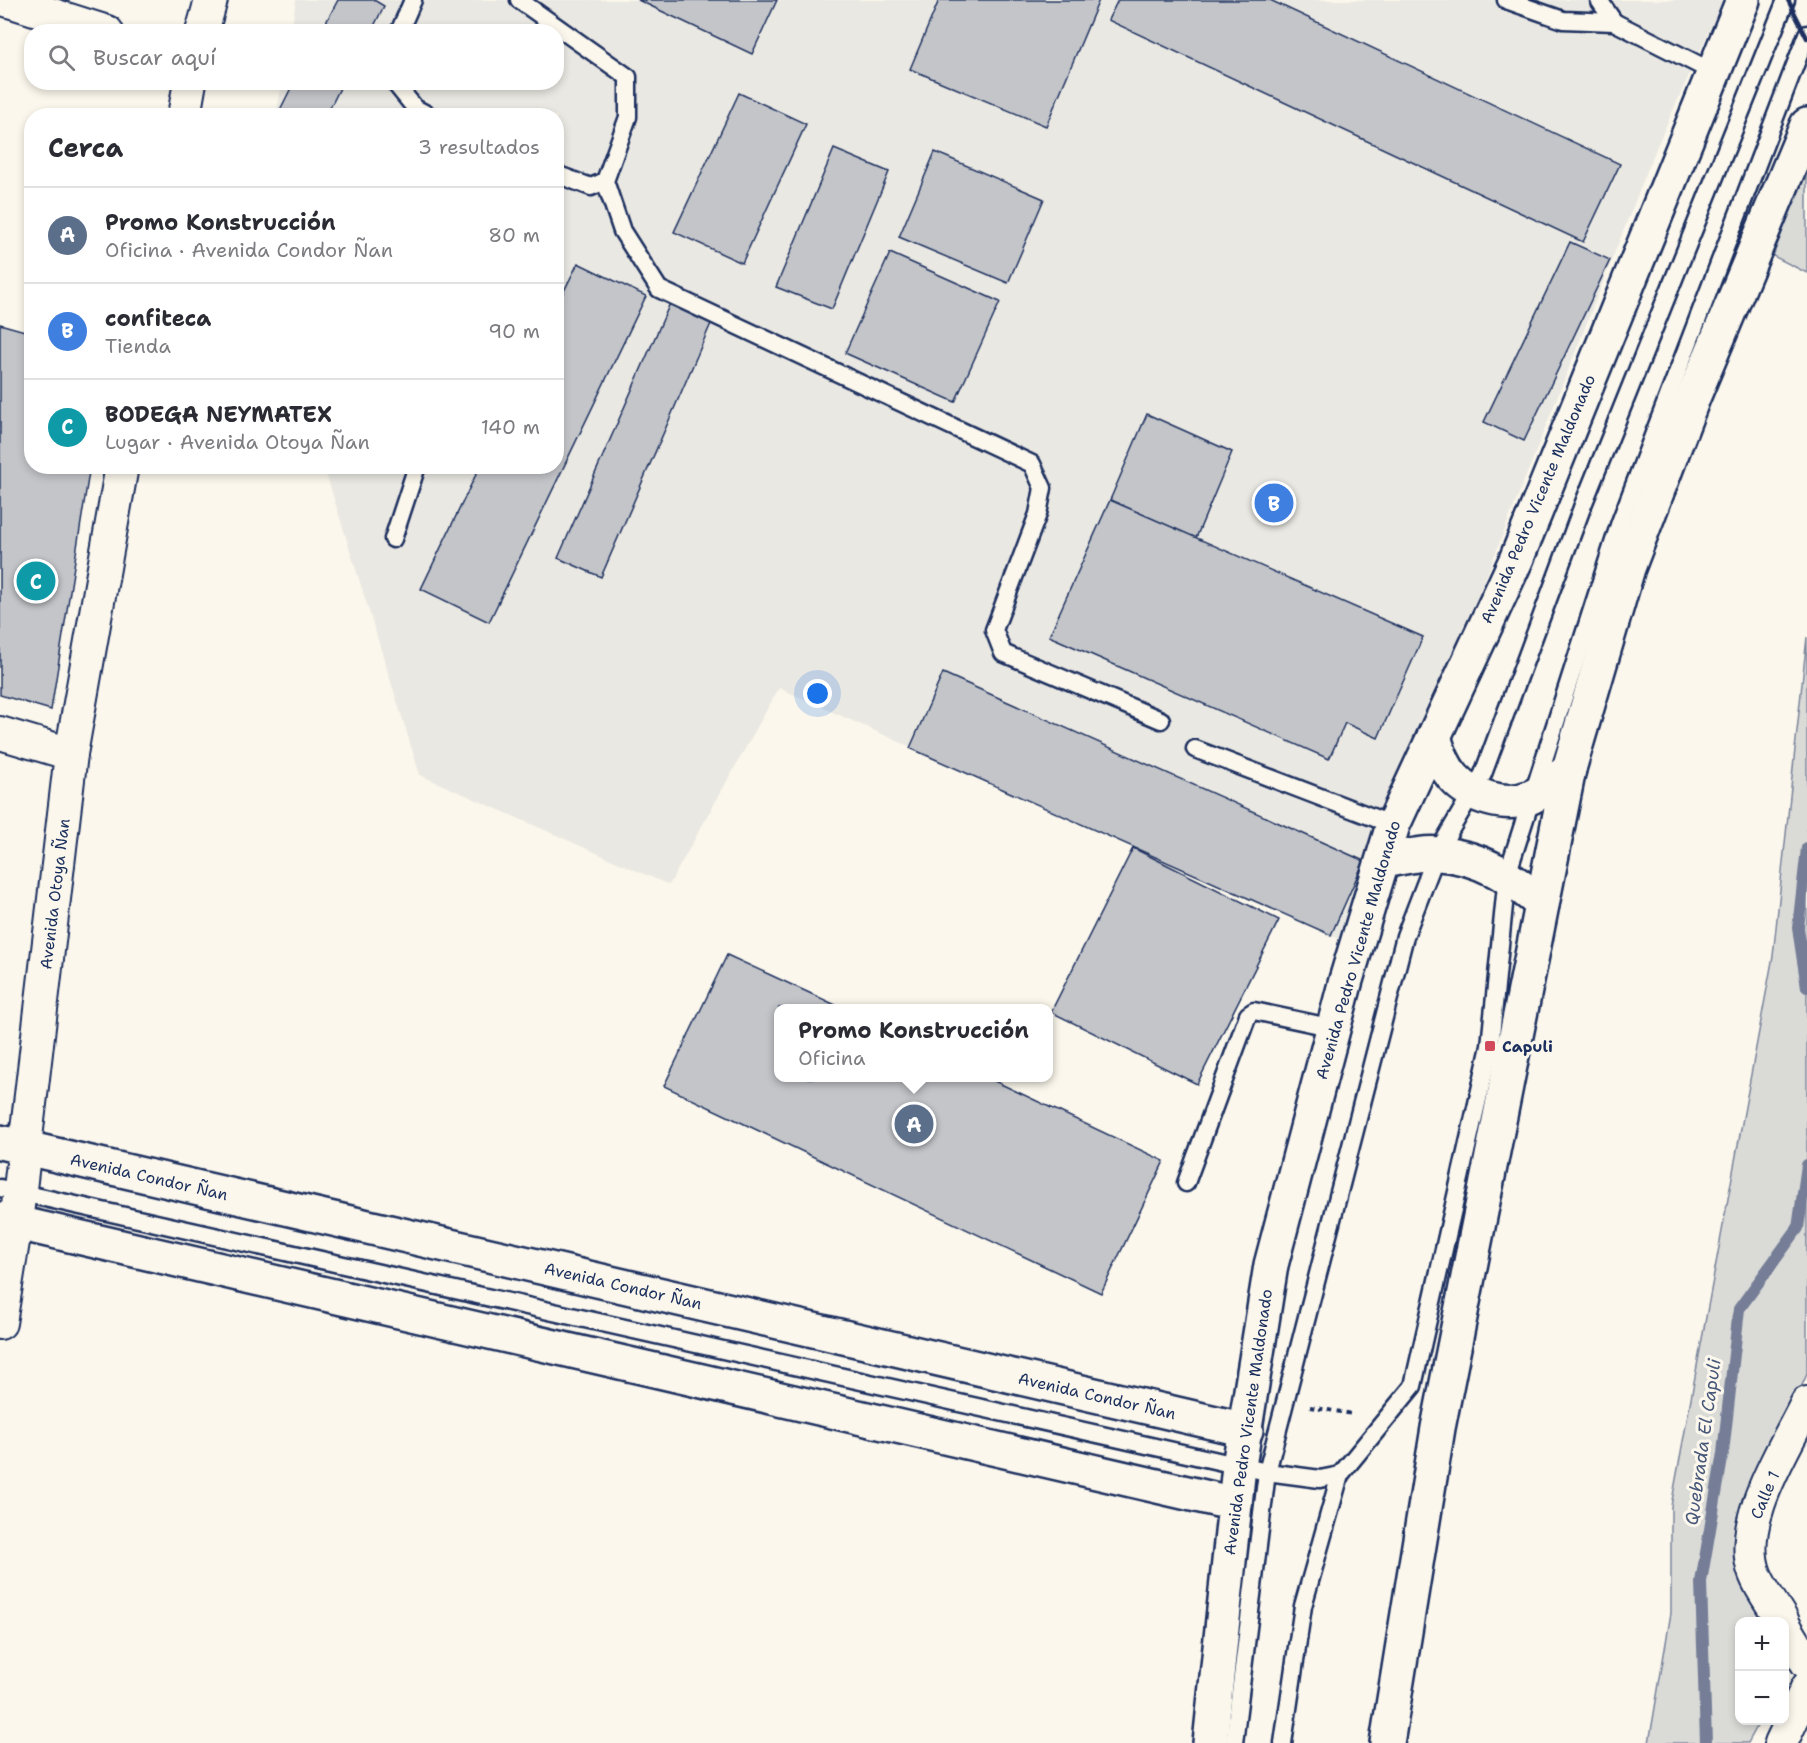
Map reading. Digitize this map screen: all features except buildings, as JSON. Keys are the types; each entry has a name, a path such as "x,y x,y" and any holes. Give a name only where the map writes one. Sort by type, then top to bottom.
{"main road":[{"name":"Avenida Pedro Vicente Maldonado","path":"1210,1743 1235,1504 1253,1469 1246,1430 1271,1265 1334,1028 1393,825 1516,560 1743,0"},
{"path":"1387,1743 1432,1459 1569,769 1629,568 1693,398 1807,125"},
{"path":"1434,736 1441,760 1454,779 1474,793 1493,800 1512,801 1532,797 1569,769"},
{"path":"1383,861 1437,853 1474,860 1507,875 1542,904"},
{"name":"Avenida Condor Ñan","path":"12,1145 1246,1430"},
{"path":"9,1206 1235,1504"}],"street":[{"path":"6,0 82,24"},
{"path":"204,24 211,0"},
{"path":"185,108 189,90"},
{"name":"Avenida Otoya Ñan","path":"0,1323 12,1145 71,754 121,474"},
{"path":"0,733 71,754"},
{"name":"Calle 1","path":"1780,1617 1754,1573 1749,1534 1759,1504 1807,1403"},
{"name":"Calle 1","path":"1789,1632 1807,1663"},
{"path":"1781,1743 1807,1688"}],"lane":[{"path":"402,24 412,0"},
{"path":"519,0 553,24"},
{"path":"1506,0 1563,20 1614,22 1713,72"},
{"path":"1599,0 1614,22"},
{"path":"1234,1743 1253,1469 1286,1403 1405,936 1437,853 1474,793 1583,505 1786,0"},
{"path":"564,32 628,77 628,117 605,181 622,231 659,289 1032,464 1043,488 1038,514 994,630 1003,653 1161,720"},
{"path":"1283,1743 1303,1606 1340,1475 1413,1386 1490,1046 1507,875 1620,522 1807,34"},
{"path":"400,90 415,108"},
{"path":"564,177 591,187 605,181"},
{"path":"393,539 414,474"},
{"path":"1195,749 1393,825"},
{"path":"1186,1183 1248,1015 1254,1011 1334,1028"},
{"path":"9,1206 1253,1469 1320,1479 1340,1475"}],"path":[{"path":"1286,1403 1386,1419"}],"shaded area":[{"path":"296,0 1723,0 1657,146 1342,940 779,688 669,885 420,775 326,474 564,474 564,108 277,108 281,90 564,90 564,24 292,24"},
{"path":"1807,167 1807,273 1773,256"},
{"path":"1807,637 1807,1374 1744,1517 1743,1578 1759,1617 1735,1617 1735,1725 1758,1725 1748,1743 1649,1743 1671,1613 1671,1506 1773,956"}],"waterway":[{"name":"Quebrada El Capuli","path":"1807,848 1798,928 1807,987"},
{"name":"Quebrada El Capuli","path":"1706,1743 1701,1582 1723,1453 1739,1309 1798,1228 1807,1165"}],"railway":[{"path":"1788,0 1807,38"}],"place":[{"name":"confiteca","path":"1274,503"},
{"name":"BODEGA NEYMATEX","path":"36,581"},
{"name":"Capuli","path":"1490,1046"},
{"name":"Promo Konstrucción","path":"914,1124"}]}
